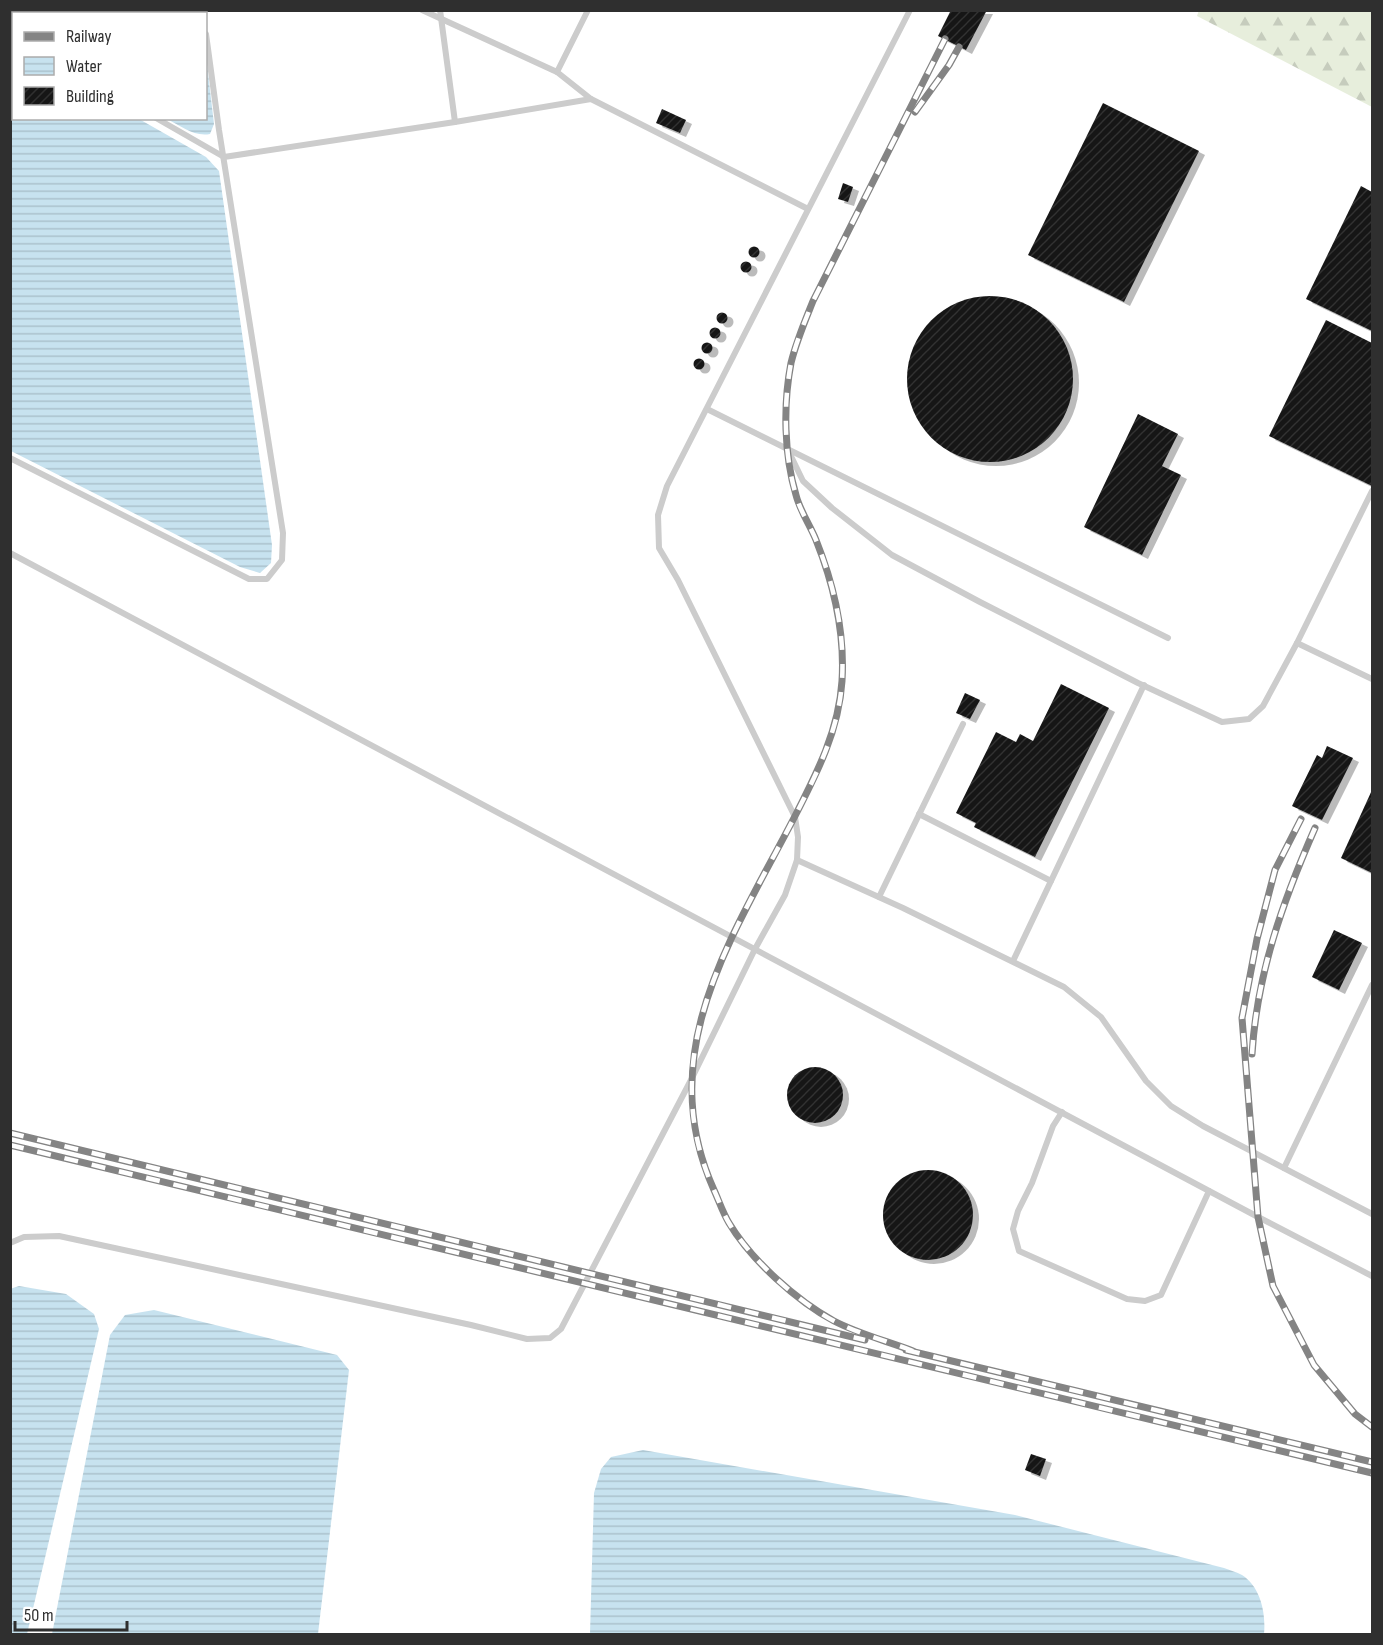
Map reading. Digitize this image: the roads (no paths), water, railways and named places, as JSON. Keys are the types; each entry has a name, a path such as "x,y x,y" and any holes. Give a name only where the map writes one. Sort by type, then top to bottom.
{"lane":[{"path":"422,10 556,72 591,99 808,209"},
{"path":"440,10 455,122"},
{"path":"556,72 588,10"},
{"path":"10,1243 24,1237 59,1236 527,1338 550,1338 561,1329 692,1078 784,895 797,860 798,837 795,817 678,580 658,548 658,514 667,486 910,10"},
{"path":"10,458 249,579 267,579 282,560 283,533 207,41"},
{"path":"159,120 224,157 591,99"},
{"path":"707,409 1168,638"},
{"path":"788,450 803,481 832,508 892,555 1144,685 1222,722 1249,719 1263,706 1297,643 1372,490"},
{"path":"10,553 1372,1276"},
{"path":"1297,643 1372,679"},
{"path":"1013,961 1144,685"},
{"path":"879,897 963,724"},
{"path":"919,814 1051,881"},
{"path":"797,860 879,897 1064,987 1101,1017 1146,1081 1172,1106 1203,1126 1372,1214"},
{"path":"1284,1168 1372,985"},
{"path":"1062,1112 1053,1126 1032,1183 1018,1211 1013,1229 1019,1251 1127,1299 1144,1301 1161,1295 1209,1191"}],"water":[{"path":"11,10 143,10 142,12 12,12 11,28"},
{"path":"11,45 12,120 141,120 206,157 219,171 272,545 271,563 260,573 240,567 11,451"},
{"path":"207,64 214,124 210,134 198,134 169,120 207,120"},
{"path":"19,1286 66,1294 94,1314 99,1329 27,1634 11,1634 10,1289"},
{"path":"154,1310 337,1355 349,1370 318,1634 52,1634 110,1335 125,1315"},
{"path":"643,1450 1015,1515 1224,1568 1242,1575 1254,1586 1263,1610 1264,1634 590,1634 594,1493 601,1469 611,1457"}],"railway":[{"path":"913,1351 853,1330 820,1313 790,1291 749,1251 729,1223 714,1190 697,1139 692,1090 696,1043 708,996 747,906 819,767 832,734 840,699 842,645 837,609 814,534 798,501 789,463 786,413 791,363 813,301 945,39"},
{"path":"915,112 949,65 959,47"},
{"path":"1301,819 1275,870 1257,939 1242,1018 1258,1217 1273,1286 1314,1365 1355,1414 1372,1427"},
{"path":"1252,1054 1259,995 1273,938 1292,883 1315,828"},
{"path":"10,1133 865,1340"},
{"path":"10,1145 1372,1473"},
{"path":"906,1350 1372,1462"}]}
